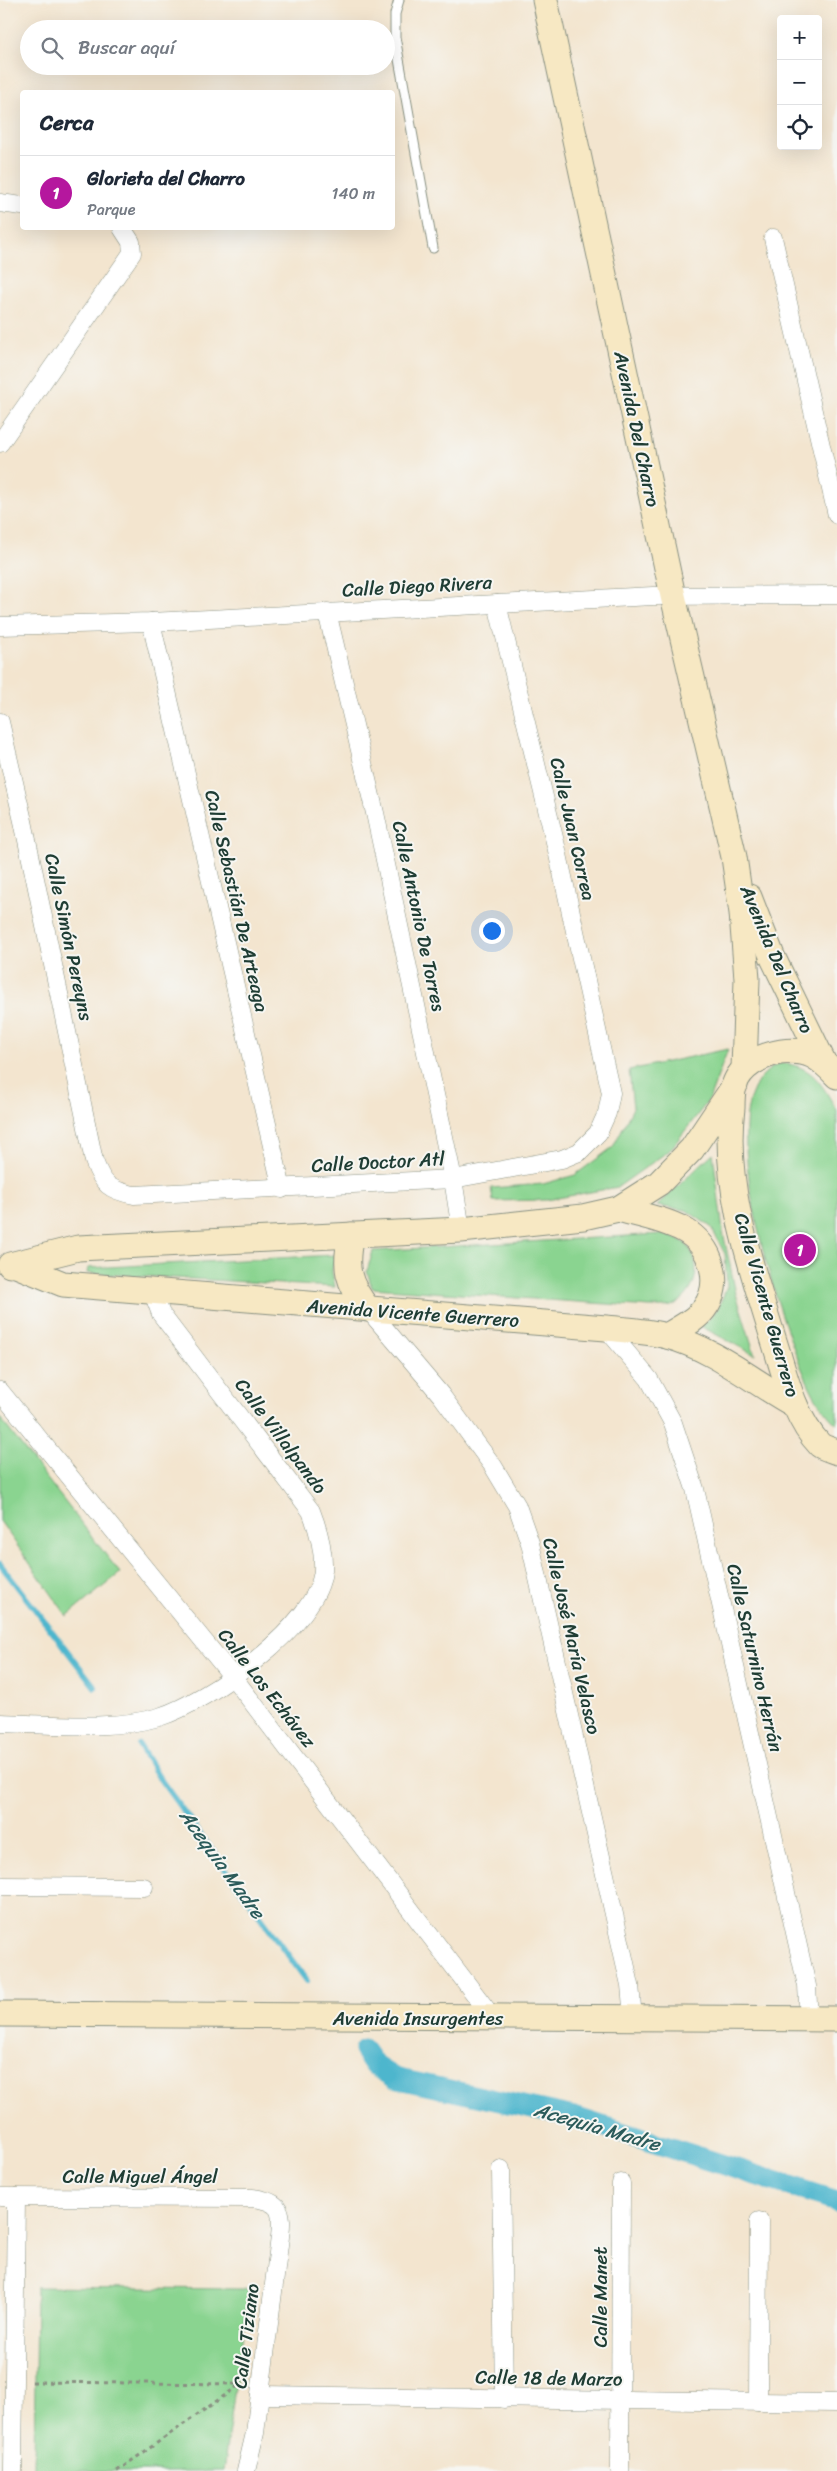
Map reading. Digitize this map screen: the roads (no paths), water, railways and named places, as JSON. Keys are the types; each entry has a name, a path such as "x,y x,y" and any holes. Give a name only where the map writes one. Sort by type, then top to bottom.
{"street":[{"name":"Avenida Del Charro","path":"545,0 673,596 734,857 742,913 748,979 739,1077"},
{"path":"0,203 20,206"},
{"path":"0,443 132,253 131,242 123,230"},
{"path":"773,238 837,515"},
{"name":"Calle Diego Rivera","path":"0,626 151,622 673,596 837,595"},
{"name":"Calle Juan Correa","path":"497,604 605,1064"},
{"name":"Calle Antonio De Torres","path":"327,612 375,814 453,1180 461,1230"},
{"name":"Calle Sebastián De Arteaga","path":"151,622 282,1189"},
{"name":"Calle Simón Pereyns","path":"0,722 27,840 94,1161"},
{"name":"Avenida Del Charro","path":"734,857 772,956 829,1068"},
{"path":"739,1077 760,1058 786,1052 798,1052 829,1068"},
{"name":"Calle Doctor Atl","path":"94,1161 100,1177 107,1186 118,1192 134,1195 453,1180 562,1159 579,1152 598,1134 607,1112 611,1093 605,1064"},
{"name":"Avenida Vicente Guerrero","path":"8,1265 78,1248 461,1230 583,1217 618,1209 659,1183 692,1149 739,1077"},
{"name":"Calle Vicente Guerrero","path":"739,1077 729,1125 732,1169 742,1230 754,1277 796,1405 829,1449"},
{"path":"618,1209 664,1221 685,1230 697,1240 707,1253 712,1268 712,1294 704,1309 692,1320 667,1336"},
{"path":"351,1235 347,1253 347,1274 354,1292 368,1309"},
{"name":"Avenida Vicente Guerrero","path":"8,1265 63,1284 153,1293 606,1328 667,1336 717,1356 770,1391 796,1405"},
{"name":"Calle Villalpando","path":"0,1722 88,1724 141,1721 188,1706 233,1677 297,1623 314,1600 323,1571 318,1530 311,1510 161,1314 153,1293"},
{"name":"Calle José María Velasco","path":"368,1309 441,1394 493,1466 517,1506 530,1543 630,1985 633,2018"},
{"name":"Calle Saturnino Herrán","path":"606,1328 649,1379 673,1423 695,1489 807,1986 809,2020"},
{"name":"Calle Los Echávez","path":"0,1391 233,1677 493,2018"},
{"path":"829,1449 837,1468"},
{"path":"0,1886 144,1887"},
{"name":"Avenida Insurgentes","path":"0,2014 837,2019"},
{"path":"501,2169 504,2399"},
{"name":"Calle Manet","path":"620,2471 622,2401 621,2183"},
{"path":"8,2197 13,2471"},
{"name":"Calle Miguel Ángel","path":"8,2197 252,2198 268,2201 277,2207"},
{"name":"Calle Tiziano","path":"246,2471 255,2433 280,2237 282,2216 277,2207"},
{"path":"758,2402 759,2221"},
{"name":"Calle 18 de Marzo","path":"260,2395 837,2403"}],"lane":[{"path":"399,0 395,14 395,37 433,248"}],"waterway":[{"name":"Acequia Madre","path":"0,1564 95,1687"},
{"name":"Acequia Madre","path":"139,1745 160,1779 307,1981"},
{"name":"Acequia Madre","path":"364,2050 375,2066 394,2078 574,2117 837,2201"}],"place":[{"name":"Glorieta del Charro","path":"800,1250"}]}
